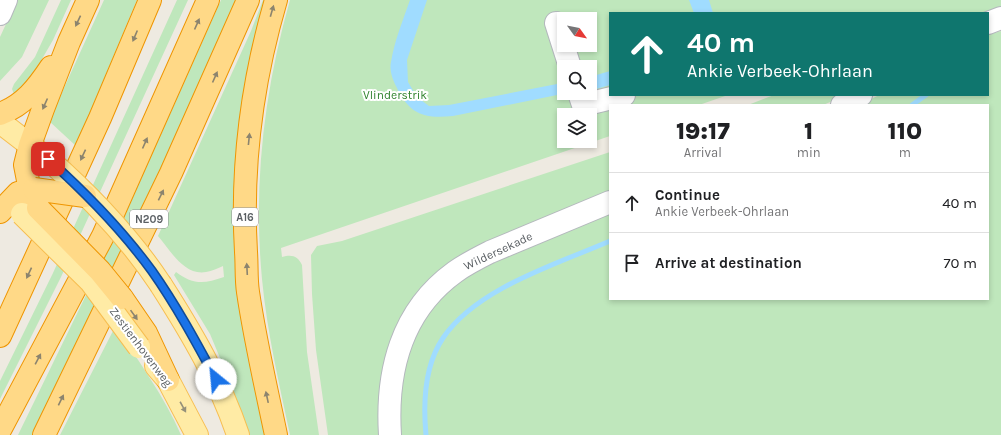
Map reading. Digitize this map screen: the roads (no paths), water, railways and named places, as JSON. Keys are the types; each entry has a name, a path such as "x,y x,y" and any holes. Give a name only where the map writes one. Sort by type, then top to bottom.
{"highway":[{"path":"20,201 25,165 30,145 69,42 88,0"},
{"path":"0,336 97,125 150,0"},
{"path":"0,430 103,236 208,0"},
{"name":"N209","path":"44,435 171,173 248,0"},
{"name":"A16","path":"276,0 263,43 253,101 246,169 244,226 248,290 261,366 276,435"},
{"path":"0,114 10,110 35,91 69,42"},
{"path":"20,201 86,196"},
{"path":"20,201 100,272 143,340"}],"main road":[{"path":"0,122 30,145"},
{"name":"N209","path":"30,145 48,159 108,217 132,245 163,288 187,325 216,379 238,435"},
{"name":"Zestienhovenweg","path":"20,201 107,302 143,340 168,380 197,435"}],"street":[{"path":"0,14 6,0"},
{"path":"989,23 1001,18"},
{"path":"556,23 568,60"},
{"path":"597,98 613,96"},
{"path":"844,104 859,96"},
{"name":"Wildersekade","path":"390,435 390,383 398,350 407,329 424,301 440,285 460,269 490,252 609,202"}],"water":[{"path":"410,0 427,0 407,60 408,82 417,97 429,106 449,105 557,84 557,95 453,116 433,117 418,113 406,103 392,75 391,62 399,31"},
{"path":"689,0 709,0 713,12 694,12"},
{"path":"609,71 609,85 597,89 597,75"}],"waterway":[{"path":"913,104 925,96"},
{"path":"426,435 425,398 428,373 432,360 443,338 458,320 476,305 519,279 609,241"}],"park label":[{"name":"Vlinderstrik","path":"395,95"}]}
